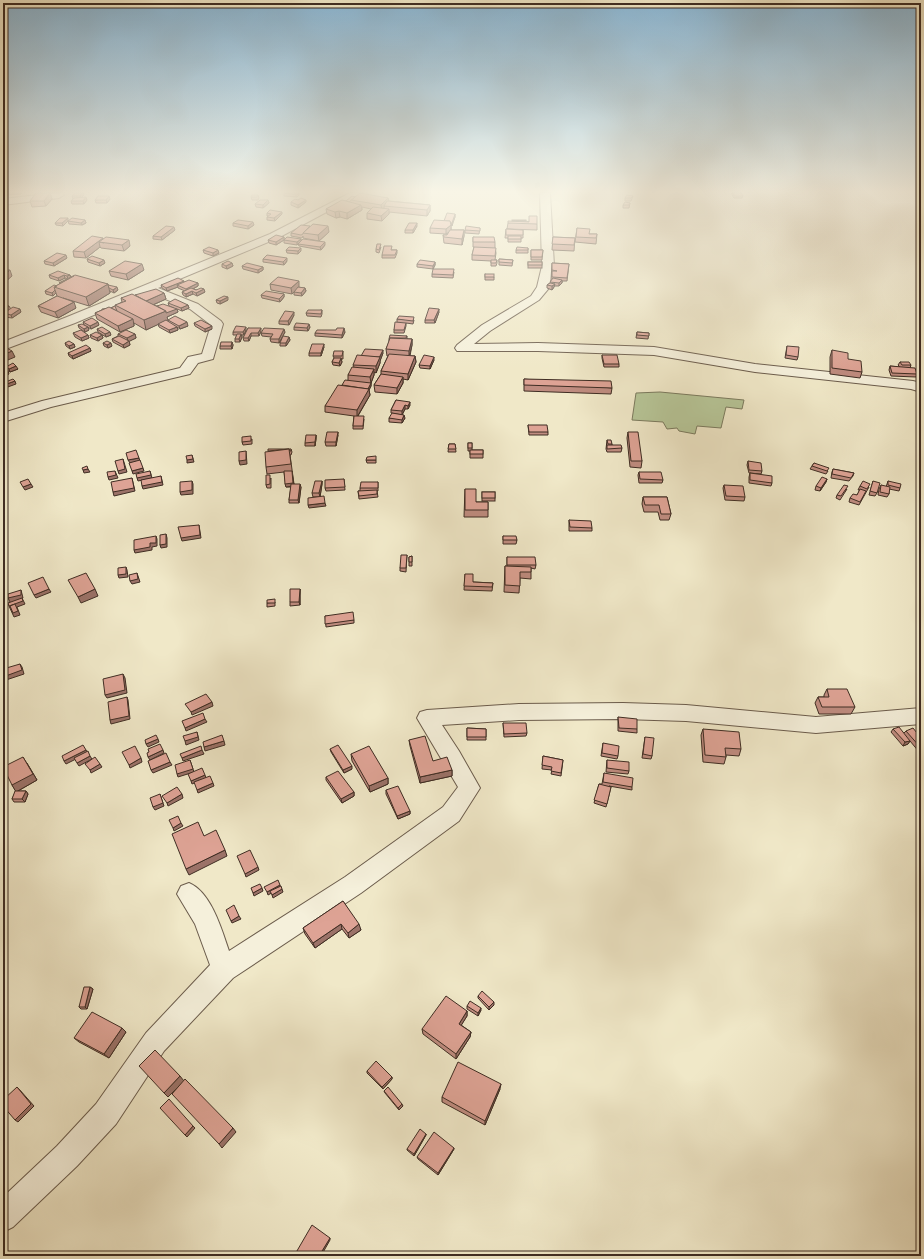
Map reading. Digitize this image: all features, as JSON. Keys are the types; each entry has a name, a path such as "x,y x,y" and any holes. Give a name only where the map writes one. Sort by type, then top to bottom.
{"street":[{"path":"3,346 71,320 236,252"},
{"path":"547,252 548,266 542,288 534,298 486,328 462,348 654,351 755,368 913,385 921,388"},
{"path":"3,418 47,404 185,371 193,360 208,356 217,324 210,317 177,299 147,288"},
{"path":"3,1217 67,1156 106,1114 155,1042 224,969 353,885 451,814 469,788 452,757 427,718 519,712 623,711 686,713 816,725 921,716"},
{"path":"189,894 205,918 224,969"}],"green space":[{"path":"660,392 744,400 742,409 726,407 721,428 697,426 695,434 679,431 677,428 667,429 663,422 632,420 636,393"}],"building":[{"path":"383,252 396,252 395,255 382,255"},
{"path":"473,252 496,252 495,256 472,255"},
{"path":"531,252 543,252 542,257 531,257"},
{"path":"57,253 66,255 53,263 44,261"},
{"path":"267,255 287,258 283,262 263,259"},
{"path":"92,256 104,260 99,263 87,259"},
{"path":"499,259 513,260 512,263 499,262"},
{"path":"420,260 435,262 433,266 417,264"},
{"path":"491,260 497,260 496,263 491,263"},
{"path":"125,261 142,264 126,274 109,271"},
{"path":"228,261 232,263 226,266 222,264"},
{"path":"528,262 542,262 542,265 528,265"},
{"path":"247,263 263,267 258,270 242,266"},
{"path":"552,263 569,264 567,278 552,277 552,271 557,271 552,270"},
{"path":"433,269 454,269 453,275 432,274"},
{"path":"3,270 10,270 3,276"},
{"path":"58,271 70,275 64,275 58,278 49,275"},
{"path":"485,274 494,274 494,277 485,277"},
{"path":"75,275 108,284 86,297 54,287"},
{"path":"73,276 74,276 59,283"},
{"path":"278,277 299,281 291,288 270,284"},
{"path":"178,278 184,281 166,288 161,285"},
{"path":"553,278 562,280 559,283 550,282"},
{"path":"189,280 198,283 186,289 177,285"},
{"path":"550,283 555,284 552,286 547,285"},
{"path":"54,285 57,286 54,287 55,290 52,293 45,291"},
{"path":"108,285 117,287 113,290 109,288"},
{"path":"298,287 305,288 301,293 294,292"},
{"path":"191,288 196,290 201,288 204,289 196,293 192,291 186,294 182,292"},
{"path":"156,289 164,293 146,301 135,295"},
{"path":"266,291 284,294 279,299 261,295"},
{"path":"132,294 166,311 144,320 115,305 126,301 121,298"},
{"path":"57,296 74,302 55,312 38,306"},
{"path":"224,296 228,297 220,301 216,300"},
{"path":"175,299 188,305 181,308 168,303"},
{"path":"163,304 177,309 166,313 166,311 157,306"},
{"path":"3,306 9,306 6,309 3,309"},
{"path":"115,306 117,311 111,308"},
{"path":"13,307 20,309 11,315 4,313"},
{"path":"109,307 133,319 118,326 95,313"},
{"path":"429,308 439,309 434,320 425,320"},
{"path":"308,310 322,310 321,314 306,313"},
{"path":"285,311 294,312 288,321 279,321"},
{"path":"175,316 187,322 179,326 168,320"},
{"path":"399,316 414,317 413,321 397,319"},
{"path":"92,318 98,322 90,326 83,322"},
{"path":"166,320 177,327 169,330 158,324"},
{"path":"201,320 212,326 205,329 194,323"},
{"path":"395,322 406,323 404,330 394,330"},
{"path":"296,323 309,324 307,328 294,327"},
{"path":"82,324 88,327 84,329 78,325"},
{"path":"236,326 246,327 243,332 233,332"},
{"path":"102,327 110,332 105,334 97,329"},
{"path":"248,328 261,328 258,333 251,333 248,338 243,338"},
{"path":"264,328 284,329 279,339 270,339 273,334 261,333"},
{"path":"337,328 344,328 342,335 315,333 317,330 336,330"},
{"path":"81,330 88,335 81,338 73,333"},
{"path":"126,330 135,334 127,338 118,334"},
{"path":"96,332 102,335 97,338 90,335"},
{"path":"637,332 649,333 649,336 637,335"},
{"path":"237,334 241,334 239,339 235,339"},
{"path":"390,335 407,336 406,338 389,339"},
{"path":"119,336 129,341 123,345 112,339"},
{"path":"283,336 289,337 286,343 280,343"},
{"path":"390,338 412,339 409,351 386,349"},
{"path":"69,341 74,344 69,346 65,343"},
{"path":"107,341 111,343 107,345 103,343"},
{"path":"221,342 232,342 231,346 220,346"},
{"path":"312,344 324,344 321,353 309,353"},
{"path":"86,345 90,348 72,356 68,353"},
{"path":"3,346 12,351 3,355"},
{"path":"787,346 799,347 798,357 786,355"},
{"path":"365,349 383,350 380,357 361,356"},
{"path":"832,350 848,353 848,359 861,361 862,372 832,368"},
{"path":"334,351 343,351 342,356 333,356"},
{"path":"389,354 415,356 408,374 381,371"},
{"path":"357,355 380,357 376,366 353,365"},
{"path":"424,355 434,357 430,366 419,365"},
{"path":"602,355 617,355 619,364 604,364"},
{"path":"334,358 341,358 339,363 332,362"},
{"path":"900,362 909,362 911,365 902,365"},
{"path":"13,363 16,366 9,369 6,367"},
{"path":"890,366 915,368 917,374 892,373"},
{"path":"352,367 374,369 370,377 348,375"},
{"path":"381,374 403,377 397,388 374,385"},
{"path":"13,379 15,381 4,385 3,384 3,383"},
{"path":"524,379 611,381 612,388 524,385"},
{"path":"345,380 371,383 368,389 342,385"},
{"path":"338,385 369,389 357,410 325,406"},
{"path":"396,400 410,402 408,406 405,405 402,411 391,410"},
{"path":"392,413 404,415 402,420 389,418"},
{"path":"354,416 364,416 363,426 353,426"},
{"path":"528,425 547,425 548,432 529,432"},
{"path":"327,432 338,432 336,442 325,442"},
{"path":"628,432 638,432 642,461 631,461"},
{"path":"306,435 316,435 315,442 305,443"},
{"path":"251,436 251,441 242,442 242,437"},
{"path":"607,440 611,440 612,444 608,444"},
{"path":"468,443 472,443 472,448 468,448"},
{"path":"449,444 455,444 456,449 448,449"},
{"path":"607,445 621,445 622,448 607,449"},
{"path":"268,449 289,449 268,451"},
{"path":"289,449 291,464 266,467 265,452"},
{"path":"136,450 139,458 128,460 126,453"},
{"path":"470,450 483,450 483,454 470,454"},
{"path":"246,451 246,460 239,461 239,452"},
{"path":"192,455 193,459 187,460 186,456"},
{"path":"376,456 376,460 366,460 367,457"},
{"path":"123,459 125,469 118,471 115,461"},
{"path":"140,460 143,468 132,471 129,463"},
{"path":"748,461 761,463 762,471 749,470"},
{"path":"814,463 829,468 827,471 812,466"},
{"path":"87,466 88,469 83,470 82,468"},
{"path":"833,469 854,473 851,478 832,474"},
{"path":"115,471 116,475 108,477 107,472"},
{"path":"150,471 151,475 137,478 136,474"},
{"path":"284,471 292,471 293,483 285,484"},
{"path":"639,472 661,472 663,480 640,479"},
{"path":"750,473 772,476 772,483 750,480"},
{"path":"266,475 270,475 270,484 266,485"},
{"path":"161,476 162,482 142,486 141,480"},
{"path":"822,477 827,479 821,488 816,486"},
{"path":"132,478 134,488 113,492 111,482"},
{"path":"28,479 31,484 23,487 20,482"},
{"path":"344,479 345,487 325,488 325,480"},
{"path":"192,481 192,490 180,492 180,482"},
{"path":"315,481 322,481 319,493 312,493"},
{"path":"863,481 870,484 867,489 860,486"},
{"path":"873,481 880,483 877,493 870,491"},
{"path":"888,481 901,484 900,488 888,485"},
{"path":"361,482 378,482 378,488 360,488"},
{"path":"291,484 300,484 298,500 289,500"},
{"path":"724,485 743,486 745,497 726,496"},
{"path":"844,485 848,486 841,496 837,495"},
{"path":"881,485 890,487 889,494 880,492"},
{"path":"465,489 476,489 476,502 488,502 488,510 465,510"},
{"path":"860,489 866,491 860,502 850,498 853,494 857,495"},
{"path":"377,490 377,494 359,496 358,491"},
{"path":"482,492 495,492 495,498 482,498"},
{"path":"324,496 325,503 308,505 308,498"},
{"path":"643,497 667,497 671,514 661,514 659,505 645,505"},
{"path":"569,520 591,521 592,528 570,527"},
{"path":"199,525 200,535 181,538 178,527"},
{"path":"166,534 166,544 160,545 160,535"},
{"path":"156,536 156,543 150,543 150,547 134,550 134,540"},
{"path":"503,536 516,536 517,540 503,540"},
{"path":"401,555 407,555 406,568 400,568"},
{"path":"412,556 412,562 409,562 409,557"},
{"path":"507,557 535,557 536,565 507,565"},
{"path":"505,566 531,567 531,572 520,572 520,586 505,585"},
{"path":"126,567 126,574 118,575 118,568"},
{"path":"86,573 95,589 78,597 68,580"},
{"path":"137,573 138,579 130,581 129,575"},
{"path":"465,574 473,574 473,582 493,583 492,587 464,586"},
{"path":"43,577 49,589 34,595 28,583"},
{"path":"290,589 300,589 299,602 290,602"},
{"path":"21,590 21,595 8,598 8,594"},
{"path":"22,598 23,601 9,606 8,603"},
{"path":"275,599 275,603 267,603 267,600"},
{"path":"15,604 18,611 13,613 10,606"},
{"path":"353,612 354,620 325,624 325,616"},
{"path":"20,664 22,670 3,677 3,669"},
{"path":"123,674 125,690 105,695 103,679"},
{"path":"827,689 847,689 855,707 822,707 818,697 829,697"},
{"path":"206,694 212,702 191,712 185,704"},
{"path":"127,697 129,716 110,720 108,702"},
{"path":"203,713 205,719 185,728 182,721"},
{"path":"618,717 637,719 637,729 619,728"},
{"path":"503,723 526,723 527,733 504,734"},
{"path":"899,727 910,741 905,742 893,729"},
{"path":"467,728 486,729 486,737 467,737"},
{"path":"913,728 921,738 921,748 906,731"},
{"path":"703,729 739,732 741,749 725,748 726,757 705,755"},
{"path":"197,732 198,737 185,741 183,736"},
{"path":"156,735 158,739 146,744 145,740"},
{"path":"222,735 224,741 204,747 203,742"},
{"path":"425,736 433,761 447,757 452,770 420,777 409,740"},
{"path":"645,737 654,738 652,756 643,754"},
{"path":"603,743 619,746 618,756 602,753"},
{"path":"160,744 163,750 148,757 148,749"},
{"path":"83,745 86,750 64,761 62,756"},
{"path":"338,745 352,766 343,770 330,749"},
{"path":"135,746 141,758 129,765 122,752"},
{"path":"201,746 202,750 182,758 180,754"},
{"path":"369,746 388,778 369,786 351,754"},
{"path":"88,751 90,756 77,763 74,758"},
{"path":"166,753 170,762 151,770 148,761"},
{"path":"543,756 563,760 561,773 551,771 552,767 542,765"},
{"path":"23,757 33,774 12,785 3,767"},
{"path":"95,757 100,764 90,770 85,764"},
{"path":"190,760 193,769 177,774 175,765"},
{"path":"607,760 629,762 629,771 607,768"},
{"path":"202,768 205,775 191,781 188,774"},
{"path":"338,771 354,792 341,799 326,777"},
{"path":"604,773 633,778 632,787 603,782"},
{"path":"210,776 213,783 197,790 194,782"},
{"path":"599,784 611,787 607,804 594,800"},
{"path":"398,786 410,811 397,816 386,790"},
{"path":"177,787 182,794 167,803 162,796"},
{"path":"15,791 26,791 22,799 12,799"},
{"path":"160,794 163,803 153,807 150,798"},
{"path":"178,816 181,823 173,828 169,820"},
{"path":"198,822 204,836 216,830 225,850 186,869 172,834"},
{"path":"250,850 258,867 245,874 237,856"},
{"path":"278,880 280,885 267,892 264,887"},
{"path":"260,884 262,888 253,893 251,888"},
{"path":"281,886 282,889 272,895 270,891"},
{"path":"343,901 359,924 348,933 341,924 313,943 303,928"},
{"path":"234,905 239,916 231,921 226,910"},
{"path":"84,987 90,987 85,1007 79,1007"},
{"path":"482,991 494,1002 489,1007 478,996"},
{"path":"446,996 467,1011 459,1024 471,1032 456,1054 422,1029"},
{"path":"470,1001 481,1008 478,1013 467,1006"},
{"path":"92,1012 122,1028 104,1054 74,1038"},
{"path":"155,1050 180,1076 164,1093 139,1066"},
{"path":"376,1061 392,1077 382,1087 367,1071"},
{"path":"458,1062 501,1084 485,1121 442,1097"},
{"path":"185,1079 233,1128 219,1144 172,1094"},
{"path":"17,1087 31,1104 15,1120 3,1106 3,1100"},
{"path":"388,1087 402,1104 398,1108 384,1091"},
{"path":"169,1099 193,1126 185,1135 160,1108"},
{"path":"420,1129 426,1134 414,1154 407,1149"},
{"path":"434,1132 454,1148 438,1173 417,1157"},
{"path":"312,1225 330,1238 319,1256 294,1256"}]}
